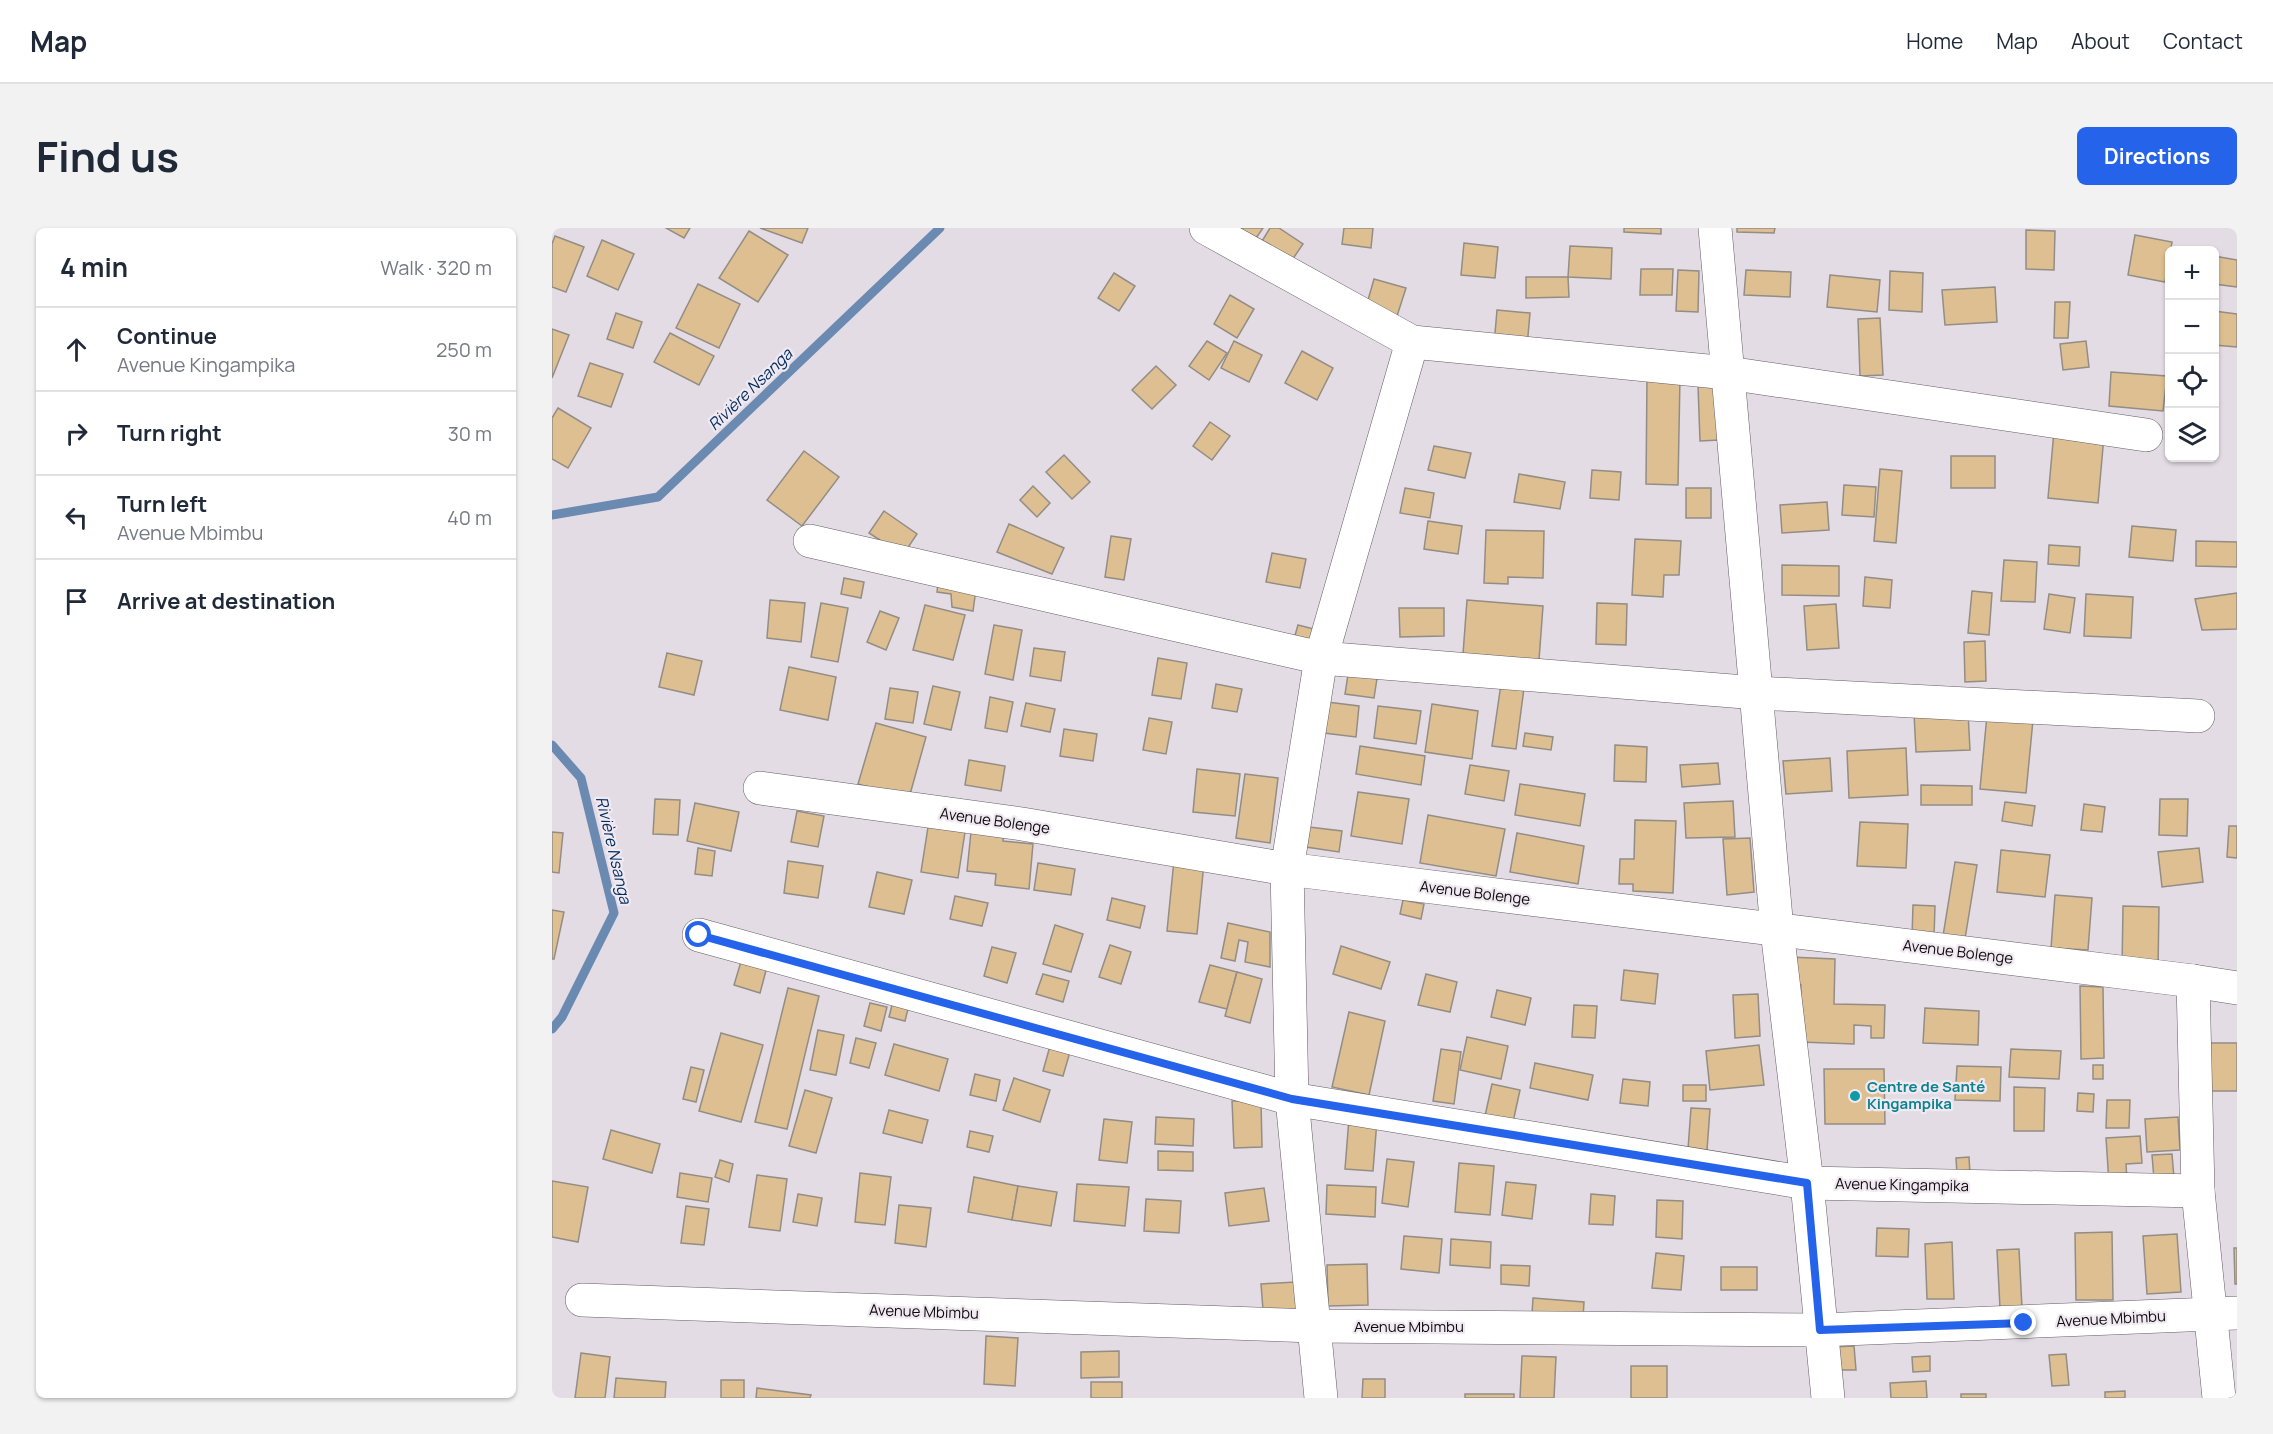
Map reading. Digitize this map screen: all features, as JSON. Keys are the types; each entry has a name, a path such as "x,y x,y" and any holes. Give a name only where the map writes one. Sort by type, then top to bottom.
{"street":[{"path":"1206,228 1412,342 1728,374 2146,435"},
{"path":"1715,228 1777,930 1807,1183 1828,1398"},
{"path":"1322,1398 1292,1099 1287,869 1321,658 1412,342"},
{"path":"810,541 1321,658 1757,693 2198,716"},
{"name":"Avenue Bolenge","path":"760,788 1023,824 1287,869 2237,988"},
{"name":"Avenue Kingampika","path":"699,935 1292,1099 1807,1183 2198,1191"},
{"path":"2193,981 2198,1191 2223,1313 2219,1398"},
{"name":"Avenue Mbimbu","path":"582,1300 1314,1326 1820,1330 2223,1313"}],"building":[{"path":"666,228 690,228 684,238"},
{"path":"760,228 808,228 802,243"},
{"path":"1238,228 1263,228 1254,241"},
{"path":"1270,228 1279,228 1303,244 1288,266 1259,246"},
{"path":"1344,228 1373,228 1371,248 1342,244"},
{"path":"1624,228 1661,228 1661,234 1624,232"},
{"path":"1737,228 1775,228 1774,233 1737,232"},
{"path":"2026,230 2055,231 2054,270 2026,269"},
{"path":"749,231 788,255 758,302 719,278"},
{"path":"2135,235 2172,242 2171,246 2165,246 2165,282 2128,275"},
{"path":"555,236 584,247 566,292 552,287 552,244"},
{"path":"602,240 634,254 618,290 587,276"},
{"path":"1464,243 1498,247 1495,278 1461,275"},
{"path":"1570,246 1612,248 1611,279 1568,277"},
{"path":"2219,257 2237,260 2237,287 2219,285"},
{"path":"1641,269 1673,269 1672,295 1640,295"},
{"path":"1678,270 1699,271 1698,312 1676,311"},
{"path":"1746,270 1791,272 1790,297 1744,295"},
{"path":"1890,271 1923,273 1922,312 1889,310"},
{"path":"1114,273 1135,286 1119,311 1098,298"},
{"path":"1830,275 1880,280 1877,312 1827,307"},
{"path":"1526,277 1568,277 1569,297 1526,298"},
{"path":"1374,279 1406,288 1397,316 1366,307"},
{"path":"698,284 740,304 719,348 676,328"},
{"path":"1995,287 1997,322 1945,325 1942,290"},
{"path":"1230,295 1254,309 1237,338 1214,324"},
{"path":"2055,302 2070,302 2068,338 2054,338"},
{"path":"1497,310 1530,313 1527,347 1494,345"},
{"path":"2219,312 2237,314 2237,347 2219,345"},
{"path":"616,313 642,322 633,348 607,339"},
{"path":"1880,318 1883,375 1860,376 1858,319"},
{"path":"552,329 569,335 552,378"},
{"path":"670,333 714,356 699,385 654,362"},
{"path":"1207,341 1227,353 1209,380 1189,366"},
{"path":"1234,341 1262,355 1249,382 1221,368"},
{"path":"2086,341 2089,367 2063,370 2060,344"},
{"path":"1302,351 1333,368 1317,400 1285,383"},
{"path":"590,363 623,374 611,407 578,396"},
{"path":"1156,366 1176,385 1152,409 1132,390"},
{"path":"2111,372 2165,376 2163,411 2109,406"},
{"path":"1647,376 1680,377 1678,485 1646,484"},
{"path":"1717,385 1719,440 1700,441 1698,386"},
{"path":"558,408 591,428 568,468 552,459 552,418"},
{"path":"1210,422 1230,436 1212,460 1193,446"},
{"path":"2054,431 2104,436 2098,503 2048,498"},
{"path":"1434,446 1471,453 1465,478 1428,470"},
{"path":"804,451 839,477 802,526 767,500"},
{"path":"1064,455 1090,482 1072,499 1046,472"},
{"path":"1951,456 1995,456 1995,488 1951,488"},
{"path":"1880,469 1902,471 1896,543 1874,541"},
{"path":"1592,470 1621,472 1619,500 1590,498"},
{"path":"1519,474 1565,482 1560,509 1514,502"},
{"path":"1844,485 1876,487 1874,517 1842,515"},
{"path":"1033,486 1050,503 1037,517 1020,500"},
{"path":"1405,488 1434,493 1430,518 1400,513"},
{"path":"1686,488 1711,488 1711,518 1686,518"},
{"path":"1827,502 1829,530 1782,533 1780,505"},
{"path":"884,511 917,534 903,555 869,533"},
{"path":"1428,521 1462,526 1458,554 1424,549"},
{"path":"1009,524 1064,548 1052,574 997,552"},
{"path":"2132,526 2176,530 2173,561 2129,557"},
{"path":"1486,530 1544,531 1543,578 1508,577 1508,584 1484,583"},
{"path":"1111,536 1131,539 1124,580 1105,577"},
{"path":"1635,539 1681,541 1679,575 1664,575 1663,597 1632,595"},
{"path":"2196,541 2237,542 2237,567 2196,566"},
{"path":"2049,545 2080,547 2079,566 2048,564"},
{"path":"1272,553 1306,559 1300,588 1266,582"},
{"path":"2004,560 2037,562 2035,602 2001,601"},
{"path":"1782,565 1839,566 1839,596 1782,595"},
{"path":"1865,577 1892,580 1890,608 1863,606"},
{"path":"844,578 864,582 861,598 841,594"},
{"path":"938,583 976,589 973,611 952,607 951,594 937,592"},
{"path":"1972,591 1992,593 1989,635 1968,633"},
{"path":"2237,593 2237,629 2202,630 2195,599"},
{"path":"2049,594 2075,598 2070,633 2044,629"},
{"path":"2086,594 2133,597 2131,638 2084,636"},
{"path":"770,600 805,603 801,642 767,638"},
{"path":"1467,600 1543,606 1539,660 1463,654"},
{"path":"821,603 848,608 838,662 811,657"},
{"path":"1597,603 1627,604 1626,645 1596,644"},
{"path":"1836,604 1839,648 1807,650 1804,606"},
{"path":"925,605 965,615 953,660 913,650"},
{"path":"1399,608 1444,608 1444,636 1400,637"},
{"path":"880,611 899,618 886,650 867,642"},
{"path":"994,625 1022,630 1013,680 985,674"},
{"path":"1298,625 1314,629 1310,643 1294,639"},
{"path":"1985,641 1986,681 1965,682 1964,642"},
{"path":"1034,648 1065,652 1061,681 1030,676"},
{"path":"667,653 702,661 694,695 659,687"},
{"path":"1158,658 1187,663 1181,699 1152,695"},
{"path":"789,667 836,677 828,720 780,710"},
{"path":"1349,668 1378,672 1374,698 1345,694"},
{"path":"1216,684 1242,689 1237,712 1212,708"},
{"path":"1501,684 1524,688 1516,749 1492,746"},
{"path":"933,686 960,692 951,730 924,724"},
{"path":"890,688 918,692 913,723 885,719"},
{"path":"990,697 1013,702 1007,732 985,728"},
{"path":"1327,702 1359,706 1356,737 1324,733"},
{"path":"1026,703 1055,709 1050,732 1021,726"},
{"path":"1432,704 1478,711 1472,759 1425,752"},
{"path":"1378,706 1421,711 1416,744 1374,738"},
{"path":"1968,712 1970,750 1916,752 1914,714"},
{"path":"1987,715 2033,720 2026,793 1980,789"},
{"path":"1149,718 1172,722 1166,754 1143,750"},
{"path":"876,723 926,737 909,798 858,784"},
{"path":"1064,729 1097,734 1093,761 1060,756"},
{"path":"1525,733 1553,737 1551,750 1523,746"},
{"path":"1615,745 1647,747 1646,782 1614,781"},
{"path":"1360,746 1425,756 1421,785 1356,774"},
{"path":"1906,748 1908,795 1849,798 1847,751"},
{"path":"1830,758 1832,791 1786,794 1783,761"},
{"path":"969,760 1005,766 1001,791 965,785"},
{"path":"1718,763 1720,784 1682,787 1680,765"},
{"path":"1470,765 1509,771 1504,801 1465,794"},
{"path":"1197,769 1240,774 1235,816 1193,812"},
{"path":"1245,774 1278,778 1270,843 1236,838"},
{"path":"1520,784 1585,794 1580,826 1515,815"},
{"path":"1921,785 1972,786 1972,805 1921,805"},
{"path":"1358,792 1409,799 1402,844 1351,836"},
{"path":"655,799 680,800 678,835 653,834"},
{"path":"2160,799 2188,799 2187,836 2159,835"},
{"path":"1733,801 1735,837 1686,838 1684,803"},
{"path":"2005,802 2035,806 2032,826 2002,821"},
{"path":"695,803 739,812 731,851 687,841"},
{"path":"2084,804 2105,807 2102,832 2081,830"},
{"path":"797,811 824,816 818,847 791,842"},
{"path":"1428,815 1505,829 1496,876 1420,863"},
{"path":"1635,820 1676,821 1673,893 1633,891 1633,884 1619,884 1620,859 1634,859"},
{"path":"972,822 1004,825 1003,841 1033,844 1029,889 995,885 996,874 967,871"},
{"path":"1860,822 1908,824 1906,868 1857,866"},
{"path":"2229,826 2237,826 2237,858 2227,857"},
{"path":"928,827 965,832 958,878 921,872"},
{"path":"1309,827 1342,831 1339,852 1306,847"},
{"path":"552,832 563,833 559,873 552,872"},
{"path":"1517,833 1584,846 1578,884 1510,872"},
{"path":"1750,838 1754,892 1727,895 1723,839"},
{"path":"698,848 715,851 712,876 695,874"},
{"path":"2199,848 2203,882 2162,887 2158,852"},
{"path":"2001,850 2050,855 2045,897 1997,892"},
{"path":"1174,860 1204,863 1197,934 1167,931"},
{"path":"788,861 823,866 818,898 784,893"},
{"path":"1955,862 1977,865 1964,945 1942,942"},
{"path":"1038,863 1075,869 1071,895 1034,890"},
{"path":"877,872 912,880 904,914 869,907"},
{"path":"2055,895 2092,898 2088,950 2051,948"},
{"path":"955,896 988,903 982,926 950,919"},
{"path":"1112,898 1145,906 1140,928 1107,920"},
{"path":"1403,900 1424,904 1421,919 1400,914"},
{"path":"1913,905 1935,906 1934,937 1912,936"},
{"path":"2123,906 2159,907 2158,968 2122,967"},
{"path":"552,910 564,912 554,959 552,959"},
{"path":"1228,923 1270,932 1270,967 1245,962 1248,942 1239,940 1235,961 1221,958"},
{"path":"1055,925 1083,934 1071,972 1043,964"},
{"path":"1110,945 1131,952 1121,984 1099,977"},
{"path":"1341,946 1390,962 1381,989 1333,974"},
{"path":"992,947 1016,953 1007,983 984,976"},
{"path":"743,955 768,963 760,993 734,985"},
{"path":"1789,957 1835,959 1834,1004 1885,1005 1884,1038 1871,1038 1871,1026 1854,1025 1854,1044 1800,1042 1801,985 1789,984"},
{"path":"1210,965 1237,972 1227,1009 1199,1002"},
{"path":"1624,970 1658,974 1655,1004 1621,1000"},
{"path":"1237,972 1262,979 1250,1023 1225,1016"},
{"path":"1043,974 1069,981 1063,1002 1036,994"},
{"path":"1426,974 1457,982 1450,1012 1418,1005"},
{"path":"2080,986 2103,987 2104,1058 2081,1059"},
{"path":"788,988 819,996 787,1129 755,1122"},
{"path":"1497,990 1531,998 1525,1025 1491,1017"},
{"path":"1758,994 1760,1036 1735,1038 1733,995"},
{"path":"894,997 910,1001 905,1021 889,1017"},
{"path":"870,1003 887,1007 881,1031 864,1026"},
{"path":"1574,1005 1597,1006 1595,1038 1572,1037"},
{"path":"1925,1008 1979,1011 1978,1045 1923,1043"},
{"path":"1349,1012 1385,1021 1369,1095 1332,1087"},
{"path":"818,1030 844,1035 836,1075 810,1070"},
{"path":"721,1033 763,1045 741,1122 699,1111"},
{"path":"1467,1037 1508,1046 1501,1079 1460,1070"},
{"path":"856,1038 876,1043 869,1068 850,1063"},
{"path":"2209,1043 2237,1043 2237,1091 2209,1091"},
{"path":"894,1044 948,1059 939,1091 885,1075"},
{"path":"1759,1045 1764,1085 1710,1090 1706,1051"},
{"path":"1050,1046 1070,1052 1063,1076 1043,1071"},
{"path":"1441,1049 1461,1052 1454,1104 1433,1101"},
{"path":"2011,1049 2061,1051 2059,1079 2009,1077"},
{"path":"1535,1063 1593,1075 1588,1100 1530,1088"},
{"path":"2093,1065 2103,1065 2103,1079 2093,1079"},
{"path":"1957,1066 2001,1067 2000,1101 1955,1100"},
{"path":"691,1067 704,1070 696,1102 683,1099"},
{"name":"Centre de Santé Kingampika","path":"1824,1069 1884,1069 1885,1124 1825,1124"},
{"path":"975,1074 1000,1080 996,1101 970,1095"},
{"path":"1014,1078 1050,1090 1040,1122 1003,1110"},
{"path":"1623,1079 1650,1082 1648,1106 1620,1103"},
{"path":"1492,1084 1520,1090 1513,1122 1485,1116"},
{"path":"1683,1085 1706,1085 1706,1101 1683,1101"},
{"path":"2014,1087 2045,1088 2044,1131 2014,1131"},
{"path":"805,1090 832,1098 816,1153 789,1146"},
{"path":"2078,1093 2094,1094 2093,1112 2077,1111"},
{"path":"2107,1100 2130,1100 2129,1128 2106,1128"},
{"path":"1232,1101 1261,1101 1262,1147 1234,1148"},
{"path":"1691,1108 1710,1109 1707,1150 1688,1149"},
{"path":"889,1110 928,1120 922,1143 883,1133"},
{"path":"1156,1117 1194,1119 1193,1146 1155,1144"},
{"path":"2178,1117 2180,1150 2147,1152 2145,1119"},
{"path":"1349,1118 1377,1120 1373,1171 1345,1169"},
{"path":"1104,1119 1132,1122 1127,1163 1099,1160"},
{"path":"611,1130 660,1144 652,1173 603,1159"},
{"path":"970,1131 993,1136 989,1152 967,1147"},
{"path":"2140,1136 2142,1163 2126,1164 2127,1181 2109,1183 2106,1138"},
{"path":"1158,1151 1193,1152 1193,1171 1158,1170"},
{"path":"2172,1154 2174,1178 2154,1179 2152,1155"},
{"path":"1969,1157 1970,1174 1957,1174 1956,1158"},
{"path":"1387,1159 1414,1162 1408,1207 1382,1203"},
{"path":"720,1160 733,1164 729,1182 715,1177"},
{"path":"1459,1163 1494,1166 1490,1215 1455,1212"},
{"path":"680,1173 712,1178 708,1202 677,1197"},
{"path":"860,1173 891,1177 885,1225 855,1222"},
{"path":"757,1175 787,1179 780,1231 749,1227"},
{"path":"974,1177 1018,1186 1012,1220 968,1212"},
{"path":"552,1181 588,1187 578,1242 552,1237"},
{"path":"1506,1182 1536,1185 1532,1219 1502,1215"},
{"path":"1077,1184 1129,1187 1125,1226 1074,1221"},
{"path":"1327,1185 1376,1187 1375,1217 1326,1214"},
{"path":"1018,1186 1057,1192 1051,1226 1012,1220"},
{"path":"1264,1188 1269,1221 1229,1226 1225,1193"},
{"path":"798,1194 822,1198 817,1226 793,1222"},
{"path":"1591,1194 1615,1196 1613,1225 1589,1224"},
{"path":"1146,1199 1181,1201 1179,1233 1144,1231"},
{"path":"1657,1200 1683,1201 1682,1239 1656,1237"},
{"path":"899,1205 931,1208 926,1247 895,1243"},
{"path":"686,1206 709,1209 704,1245 681,1243"},
{"path":"1877,1228 1909,1229 1908,1257 1876,1256"},
{"path":"2112,1232 2113,1300 2076,1300 2075,1233"},
{"path":"2177,1234 2181,1292 2147,1294 2143,1236"},
{"path":"1404,1236 1442,1239 1439,1273 1401,1269"},
{"path":"1451,1239 1491,1242 1490,1268 1450,1265"},
{"path":"1952,1242 1954,1299 1927,1299 1925,1244"},
{"path":"2234,1248 2237,1248 2237,1284 2235,1284"},
{"path":"2019,1249 2022,1308 2000,1308 1997,1250"},
{"path":"1656,1253 1684,1256 1681,1290 1652,1288"},
{"path":"1367,1264 1368,1305 1328,1306 1327,1265"},
{"path":"1501,1265 1530,1266 1529,1286 1501,1284"},
{"path":"1721,1267 1757,1267 1757,1290 1721,1290"},
{"path":"1295,1282 1297,1309 1263,1310 1261,1284"},
{"path":"1533,1298 1584,1302 1583,1318 1532,1314"},
{"path":"986,1336 1018,1338 1015,1386 984,1384"},
{"path":"1854,1346 1856,1370 1834,1370 1833,1347"},
{"path":"1119,1351 1119,1377 1081,1378 1081,1352"},
{"path":"581,1353 610,1357 605,1398 575,1398"},
{"path":"2066,1354 2069,1385 2052,1386 2049,1355"},
{"path":"1522,1356 1556,1357 1554,1398 1520,1398"},
{"path":"1930,1356 1930,1371 1913,1372 1912,1357"},
{"path":"1631,1366 1667,1366 1667,1398 1631,1398"},
{"path":"616,1378 666,1382 665,1398 614,1398"},
{"path":"1363,1379 1385,1379 1385,1398 1362,1398"},
{"path":"721,1380 744,1380 744,1398 721,1398"},
{"path":"1926,1381 1927,1398 1891,1398 1890,1383"},
{"path":"1091,1382 1122,1382 1122,1398 1091,1398"},
{"path":"757,1388 811,1395 810,1398 756,1398"},
{"path":"2125,1391 2125,1398 2105,1398 2105,1392"},
{"path":"1465,1394 1514,1394 1514,1398 1465,1398"},
{"path":"1961,1394 1986,1394 1986,1398 1961,1398"}],"waterway":[{"name":"Rivière Nsanga","path":"552,515 658,497 940,228"},
{"name":"Rivière Nsanga","path":"552,745 581,778 614,913 562,1017 552,1029"}],"place":[{"name":"Centre de Santé Kingampika","path":"1855,1096"}],"route":[{"path":"699,935 1292,1099 1807,1183 1820,1330 2024,1323"}]}
